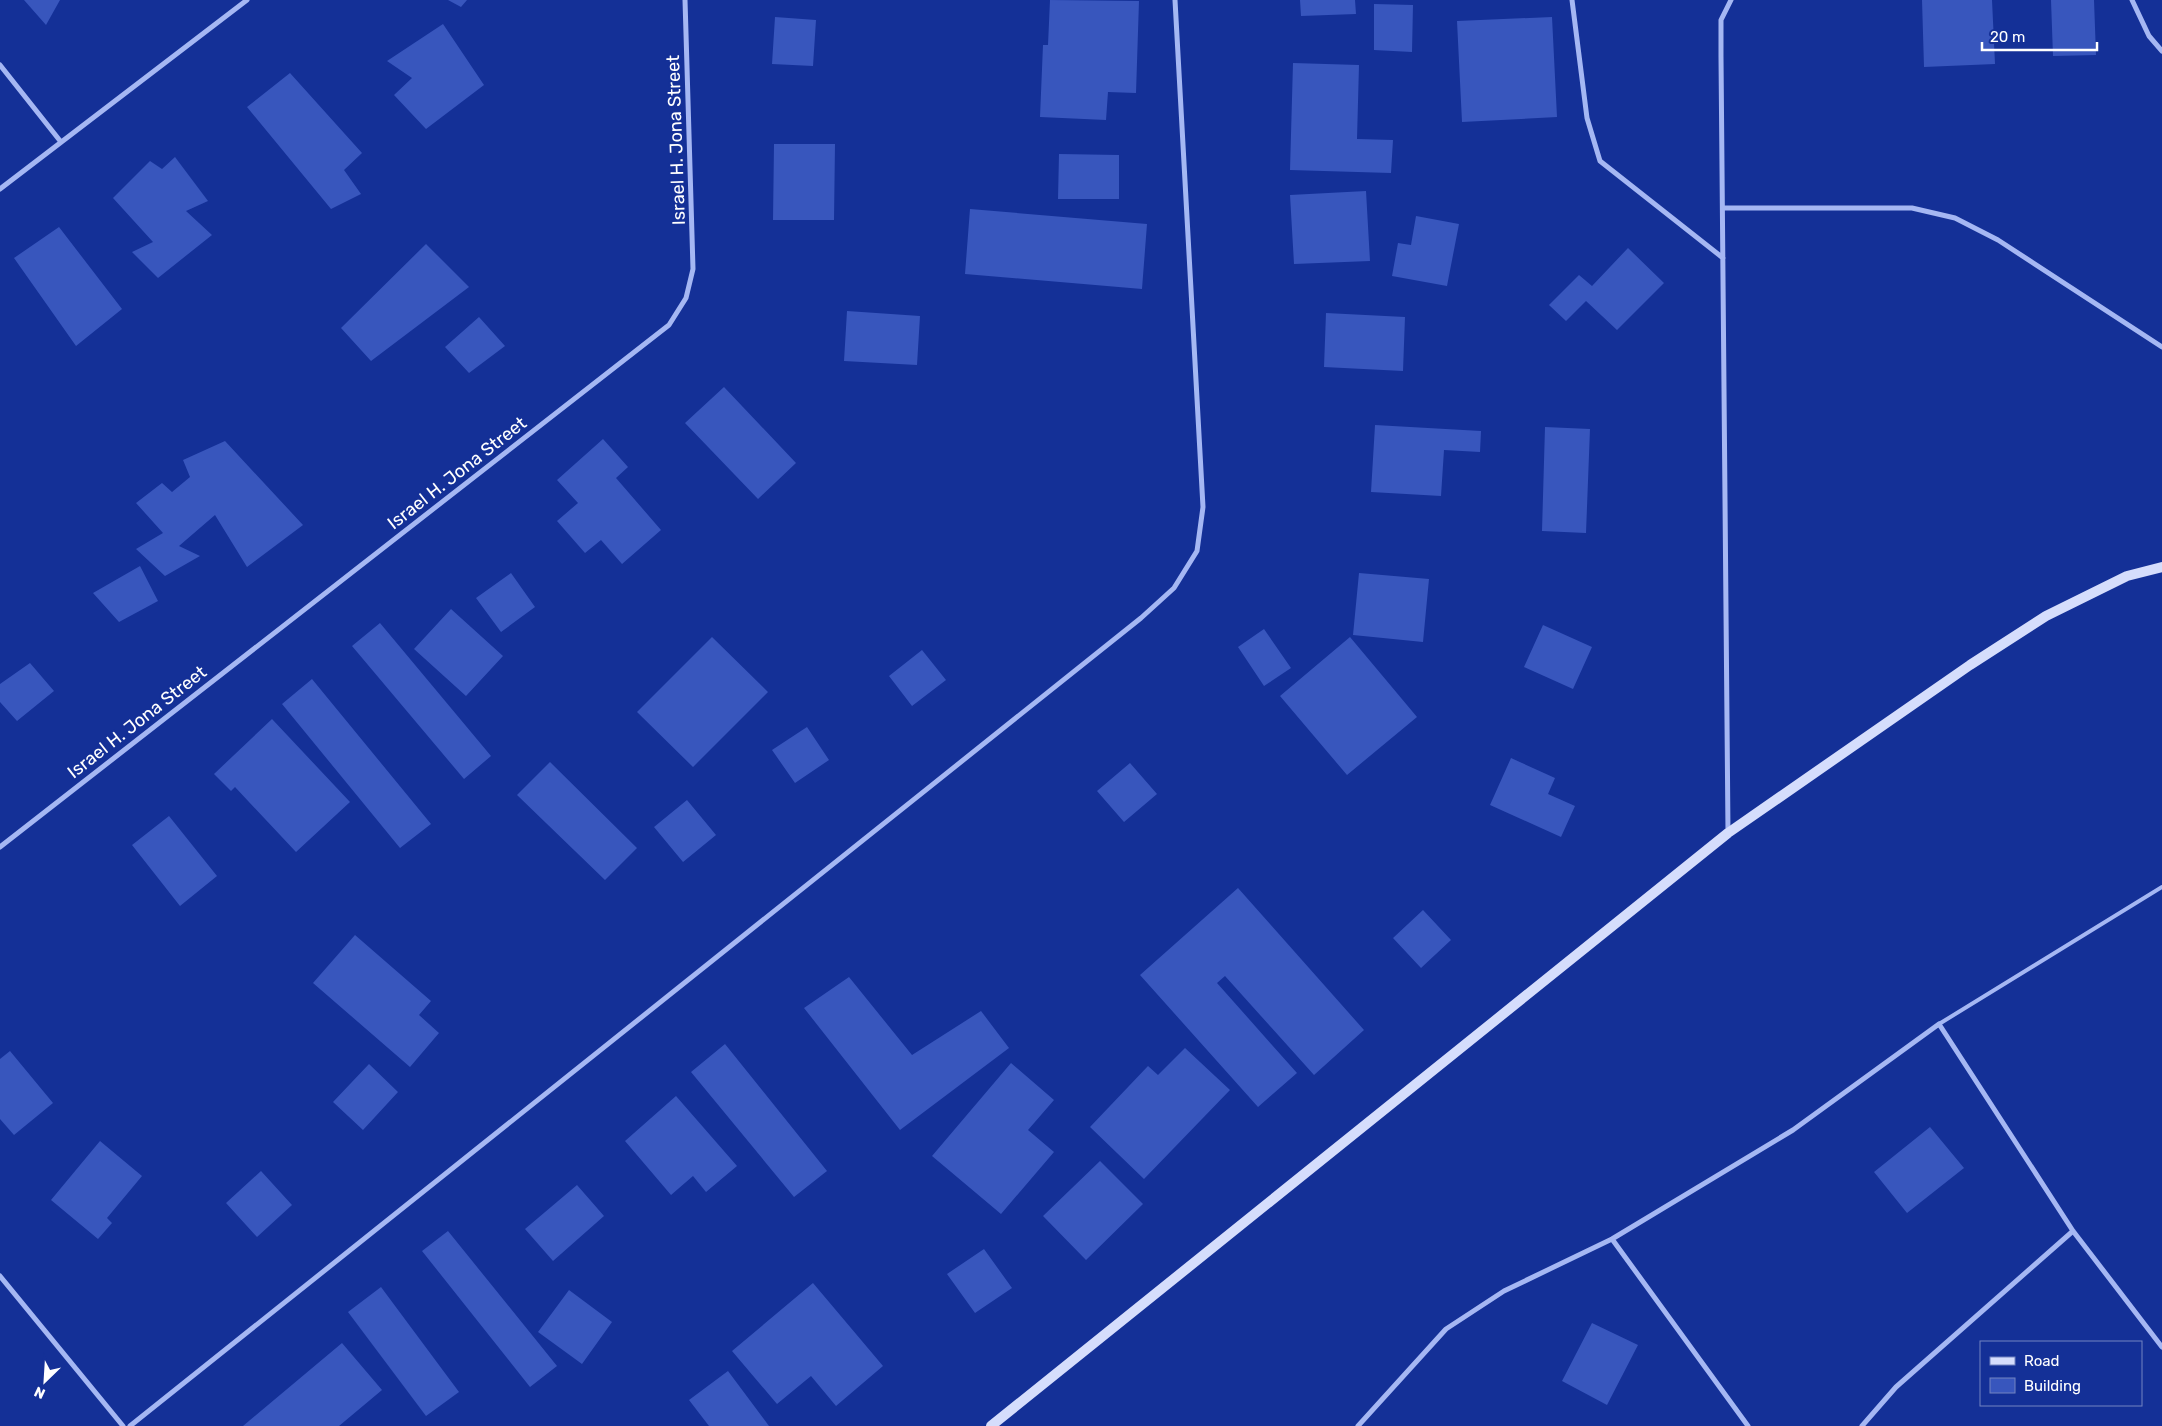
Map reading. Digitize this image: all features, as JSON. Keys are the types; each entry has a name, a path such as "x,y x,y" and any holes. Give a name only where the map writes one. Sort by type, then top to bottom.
{"street":[{"path":"0,189 247,0"},
{"name":"Israel H. Jona Street","path":"0,847 669,326 686,298 693,269 685,0"},
{"path":"130,1426 1118,636 1174,588 1197,552 1203,507 1175,0"},
{"path":"1572,0 1587,118 1600,161 1723,258"},
{"path":"1728,833 1722,20 1731,0"},
{"path":"2132,0 2149,36 2162,51"},
{"path":"0,65 61,142"},
{"path":"1723,208 1912,208 1955,218 1998,240 2162,347"},
{"path":"991,1426 1728,833 1962,670 2046,616 2127,576 2162,567"},
{"path":"1358,1426 1446,1329 1504,1291 1612,1239 1792,1130 1939,1024 2073,1231 2162,1347"},
{"path":"1870,1426 1863,1424 1896,1387 2073,1231"},
{"path":"1612,1239 1748,1426"},
{"path":"0,1276 123,1426"}],"lane":[{"path":"1939,1024 2162,887"}],"building":[{"path":"24,0 60,0 46,25"},
{"path":"448,0 467,0 461,7"},
{"path":"1050,0 1139,1 1136,93 1108,92 1106,120 1040,117 1043,45 1048,45"},
{"path":"1300,0 1355,0 1356,14 1301,16"},
{"path":"1922,0 1992,0 1995,64 1924,67"},
{"path":"2051,0 2094,0 2096,55 2053,56"},
{"path":"1374,4 1413,5 1412,52 1374,50"},
{"path":"775,17 816,20 813,66 772,64"},
{"path":"1552,17 1557,117 1462,122 1457,21"},
{"path":"443,24 484,85 426,129 394,95 412,78 387,61"},
{"path":"1293,63 1359,65 1357,139 1393,140 1391,173 1290,170"},
{"path":"290,73 362,153 344,170 361,194 331,209 247,107"},
{"path":"774,144 835,144 834,220 773,220"},
{"path":"1059,154 1119,155 1119,199 1058,199"},
{"path":"175,157 208,201 186,211 212,235 158,278 132,252 153,242 113,198 150,161 162,169"},
{"path":"1366,191 1370,261 1294,264 1290,195"},
{"path":"970,209 1147,224 1142,289 965,274"},
{"path":"1416,216 1459,224 1447,286 1392,276 1398,243 1411,245"},
{"path":"59,227 122,309 76,346 14,258"},
{"path":"426,244 469,287 371,361 341,328"},
{"path":"1628,248 1664,283 1617,330 1586,301 1566,321 1549,305 1579,275 1592,286"},
{"path":"847,311 920,316 917,365 844,361"},
{"path":"1326,313 1405,317 1403,371 1324,367"},
{"path":"479,317 505,346 469,373 445,347"},
{"path":"724,387 796,463 758,499 685,423"},
{"path":"1375,425 1481,431 1480,452 1444,450 1441,496 1371,492"},
{"path":"1545,427 1590,429 1586,533 1542,531"},
{"path":"603,439 628,467 616,478 661,530 622,564 601,540 585,553 557,521 578,503 557,480"},
{"path":"225,441 303,525 247,567 215,515 179,546 200,556 165,576 136,549 163,533 136,503 162,483 172,492 190,477 183,460"},
{"path":"140,566 158,601 119,622 93,593"},
{"path":"511,573 535,607 501,632 476,598"},
{"path":"1359,573 1429,579 1423,642 1353,635"},
{"path":"451,609 503,656 466,696 414,649"},
{"path":"380,623 491,756 464,779 352,646"},
{"path":"1543,625 1592,647 1573,689 1524,667"},
{"path":"1264,629 1291,668 1264,686 1238,647"},
{"path":"712,637 768,692 693,767 637,712"},
{"path":"1350,637 1417,717 1347,775 1280,696"},
{"path":"922,650 946,680 912,706 889,676"},
{"path":"30,663 54,691 17,721 0,702 0,684"},
{"path":"312,679 431,824 400,848 282,704"},
{"path":"272,719 350,802 296,852 235,787 231,791 214,774"},
{"path":"807,727 829,760 795,783 772,750"},
{"path":"1511,758 1555,778 1548,794 1575,806 1561,837 1490,805"},
{"path":"550,762 637,848 605,880 517,795"},
{"path":"1130,763 1157,794 1124,822 1097,791"},
{"path":"687,800 716,835 683,862 654,827"},
{"path":"169,816 217,876 180,906 132,845"},
{"path":"1238,888 1364,1030 1314,1075 1225,976 1217,983 1297,1073 1258,1107 1140,975"},
{"path":"1423,910 1451,940 1421,968 1393,938"},
{"path":"355,935 431,1001 419,1015 439,1033 410,1067 313,983"},
{"path":"849,977 912,1055 981,1011 1009,1048 900,1130 804,1008"},
{"path":"725,1044 827,1171 794,1197 691,1072"},
{"path":"1185,1048 1230,1090 1144,1179 1090,1127 1148,1066 1158,1075"},
{"path":"10,1051 53,1103 14,1135 0,1119 0,1059"},
{"path":"1011,1063 1054,1100 1028,1130 1054,1152 1001,1214 932,1156"},
{"path":"369,1064 398,1092 363,1130 333,1102"},
{"path":"676,1096 737,1166 706,1192 693,1176 671,1195 625,1141"},
{"path":"1930,1127 1964,1168 1907,1213 1874,1172"},
{"path":"100,1141 142,1176 107,1218 112,1223 98,1239 51,1200"},
{"path":"1100,1161 1143,1204 1086,1260 1043,1216"},
{"path":"261,1171 292,1205 257,1237 226,1203"},
{"path":"577,1185 604,1216 553,1261 525,1229"},
{"path":"448,1231 557,1366 530,1387 422,1251"},
{"path":"984,1249 1012,1288 975,1313 947,1274"},
{"path":"813,1283 883,1366 836,1406 811,1376 777,1404 732,1351"},
{"path":"381,1287 459,1392 426,1416 348,1312"},
{"path":"569,1290 612,1322 582,1364 538,1332"},
{"path":"1592,1323 1638,1345 1607,1405 1562,1381"},
{"path":"342,1343 382,1390 339,1426 243,1426"},
{"path":"728,1371 769,1426 709,1426 689,1400"}]}
